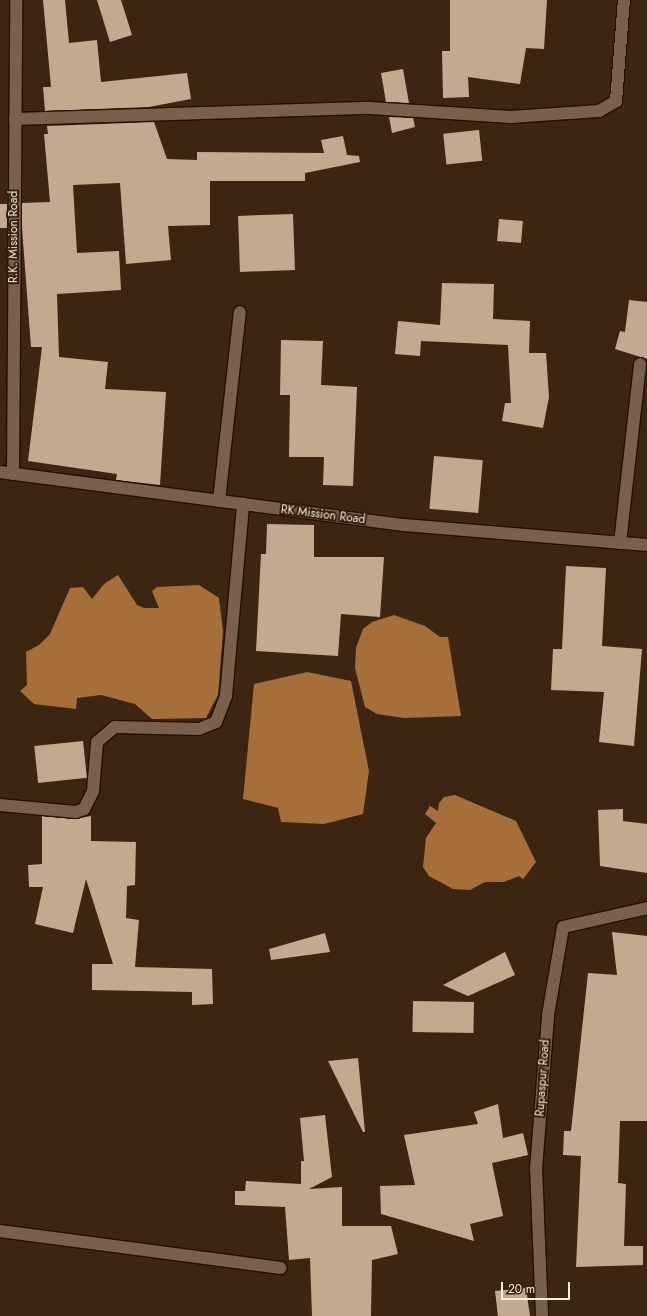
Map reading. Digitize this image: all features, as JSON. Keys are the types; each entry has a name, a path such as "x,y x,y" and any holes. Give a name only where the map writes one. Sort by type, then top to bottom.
{"street":[{"name":"R.K. Mission Road","path":"13,474 16,0"},
{"path":"15,119 370,108 511,117 599,112 616,100 624,0"},
{"path":"219,501 240,312"},
{"path":"620,543 640,364"},
{"name":"RK Mission Road","path":"0,472 404,525 647,545"},
{"path":"0,805 76,812 84,809 93,791 97,742 115,728 199,729 216,722 226,696 243,504"},
{"name":"Rupaspur Road","path":"542,1316 536,1169 548,1015 563,927 647,908"},
{"path":"0,1231 281,1268"}],"shaded area":[{"path":"118,575 137,605 144,608 159,608 152,591 157,587 199,585 219,598 223,631 218,695 206,718 152,719 135,704 101,695 77,698 76,709 34,704 20,691 27,685 26,652 39,645 50,634 70,588 83,587 92,599 104,584"},
{"path":"394,615 425,626 440,637 448,637 461,716 404,718 377,714 365,707 355,668 356,648 363,629 372,622"},
{"path":"307,672 351,681 369,771 363,814 324,824 281,822 278,808 243,799 254,684"},
{"path":"455,795 516,821 536,862 523,879 519,876 504,882 485,882 470,890 453,889 429,876 423,867 426,838 436,823 425,814 430,806 438,811 439,803 444,797"}],"building":[{"path":"43,0 65,0 69,43 97,40 101,82 187,73 191,99 149,107 45,111 43,87 51,87"},
{"path":"97,0 121,0 132,35 110,42"},
{"path":"450,0 547,0 544,49 526,48 520,84 468,77 469,97 443,98 442,51 450,51"},
{"path":"403,69 409,103 386,102 381,73"},
{"path":"389,117 413,118 415,127 392,133"},
{"path":"154,122 167,159 197,160 197,152 324,153 321,140 343,136 347,155 359,156 360,162 305,173 305,181 210,181 210,225 168,226 171,260 126,264 120,183 73,185 77,253 119,251 121,290 57,294 59,357 108,362 105,389 166,392 160,485 116,480 117,474 28,461 42,347 31,347 22,228 22,203 50,202 44,134 48,134 47,126"},
{"path":"479,130 482,161 446,165 443,134"},
{"path":"0,204 7,204 7,228 0,228"},
{"path":"293,214 295,270 240,272 238,216"},
{"path":"499,219 523,221 521,243 497,241"},
{"path":"442,283 494,284 493,319 530,321 529,353 546,353 549,397 543,428 502,421 505,403 511,403 508,345 421,341 420,356 395,354 398,321 440,325"},
{"path":"629,300 647,302 647,359 615,349 620,331 625,332"},
{"path":"281,340 323,341 321,385 357,387 353,486 323,485 324,457 289,457 290,395 280,395"},
{"path":"434,456 483,460 478,513 429,509"},
{"path":"267,524 314,525 314,557 384,557 380,617 341,614 338,656 256,651 261,554 266,554"},
{"path":"566,566 606,568 602,646 642,649 634,746 599,742 604,692 551,690 553,649 562,649"},
{"path":"83,741 87,778 38,783 34,746"},
{"path":"623,809 623,821 647,824 647,873 600,866 598,810"},
{"path":"42,816 75,819 91,816 91,841 136,842 135,885 127,886 126,918 139,920 135,967 212,969 213,1004 192,1005 192,992 92,990 92,964 113,964 86,879 73,933 35,924 43,887 29,887 28,865 42,864"},
{"path":"612,932 647,936 647,1121 620,1121 618,1183 626,1184 624,1246 643,1246 643,1265 576,1267 581,1156 563,1155 564,1131 571,1131 588,973 617,975"},
{"path":"325,933 330,952 271,960 269,949"},
{"path":"505,952 515,975 468,996 443,985"},
{"path":"413,1001 474,1002 473,1033 412,1032"},
{"path":"358,1058 365,1132 363,1132 328,1061"},
{"path":"498,1104 503,1138 523,1133 528,1155 492,1163 503,1216 470,1224 474,1241 381,1214 380,1186 415,1185 404,1135 478,1124 474,1112"},
{"path":"325,1115 332,1177 309,1189 342,1187 342,1226 391,1226 398,1254 372,1260 371,1316 312,1316 310,1258 289,1260 285,1207 235,1205 235,1191 245,1191 246,1181 301,1184 301,1161 304,1161 300,1118"},
{"path":"526,1288 530,1316 498,1316 495,1291"}]}
